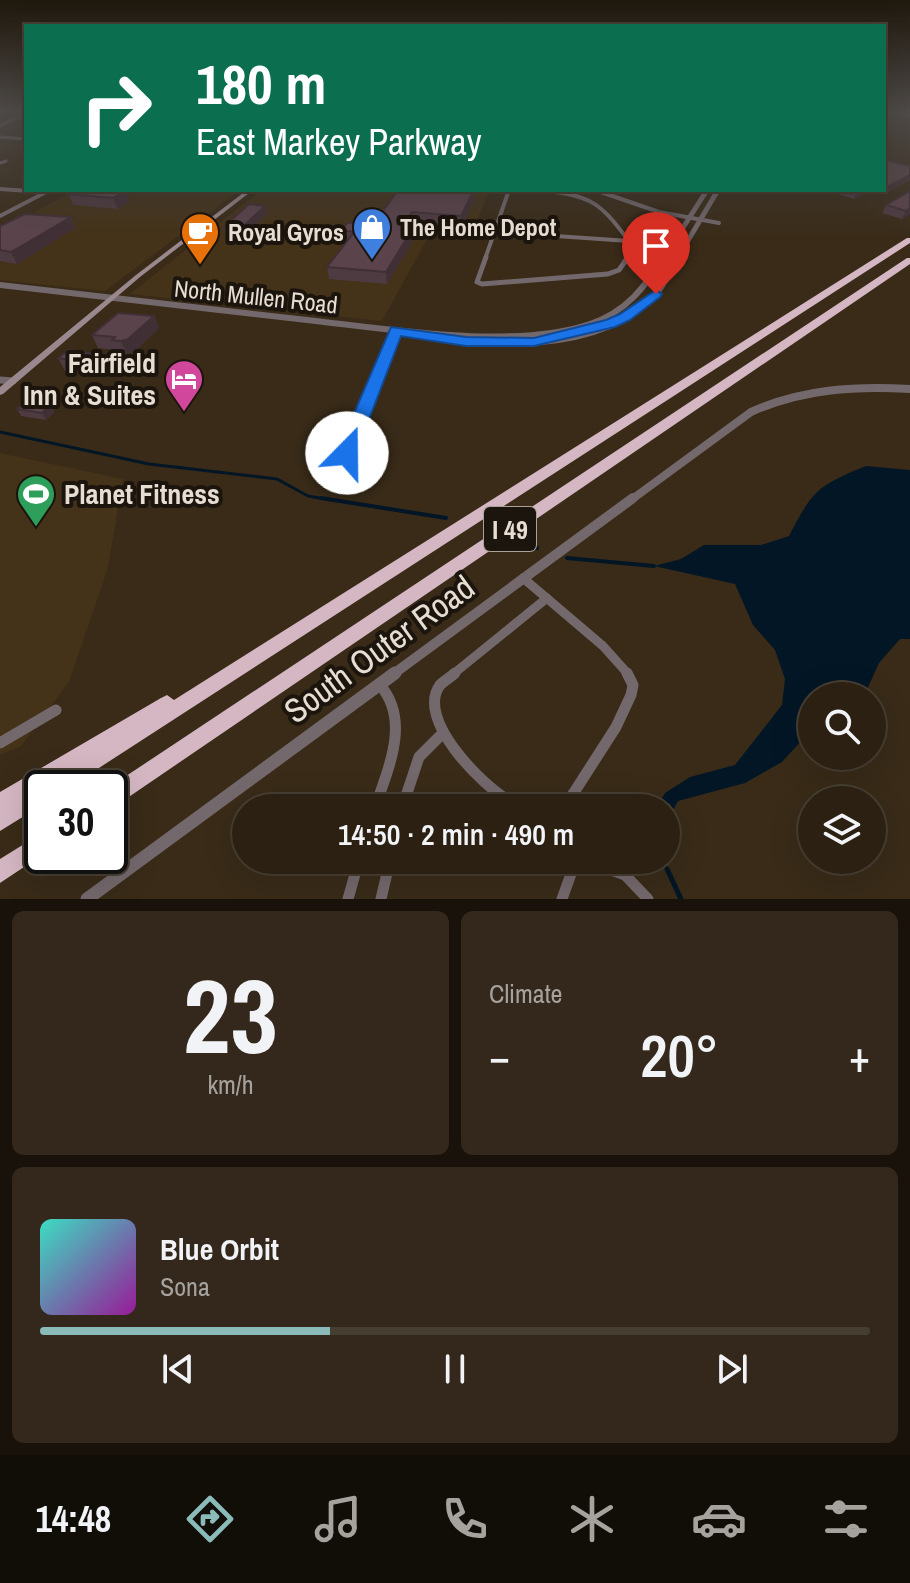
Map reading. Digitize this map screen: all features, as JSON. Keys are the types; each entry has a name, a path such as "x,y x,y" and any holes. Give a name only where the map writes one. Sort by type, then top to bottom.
{"highway":[{"name":"I 49","path":"79,770 910,240"},
{"name":"I 49","path":"128,786 910,260"},
{"path":"0,803 369,583"},
{"path":"0,821 24,806"},
{"path":"0,872 24,855"}],"main road":[{"path":"0,392 112,298 247,192"}],"street":[{"path":"0,162 6,161"},
{"path":"0,189 24,190"},
{"path":"0,216 46,192"},
{"path":"508,192 477,282 608,274 619,270 634,248 600,203 581,195 554,192"},
{"path":"581,195 585,192"},
{"path":"601,192 644,207 719,223"},
{"path":"396,330 519,335 590,324 628,305 640,294 706,192"},
{"path":"396,330 420,336 499,344 534,342 610,324 656,294 717,192"},
{"path":"496,232 629,241"},
{"path":"625,261 657,268"},
{"name":"North Mullen Road","path":"0,285 396,330"},
{"path":"347,453 396,330"},
{"path":"0,380 13,381"},
{"name":"South Outer Road","path":"87,899 751,412 809,393 882,387 910,389"},
{"path":"523,578 616,658 630,674 634,688 627,709 573,794"},
{"path":"500,794 487,785 443,733 434,696 439,686 547,598"},
{"path":"378,683 387,690 397,716 379,794"},
{"path":"0,743 56,710"},
{"path":"406,794 416,759 424,747 443,733"},
{"path":"348,899 355,874"},
{"path":"381,899 387,874"},
{"path":"562,899 571,874"},
{"path":"622,874 648,899"}],"shaded area":[{"path":"72,192 237,192 105,291 0,280 0,230"},
{"path":"258,192 489,192 469,238 430,234 382,321 130,294"},
{"path":"0,453 123,479 108,568 69,682 21,746 0,755"}],"water":[{"path":"866,466 910,470 910,639 900,639 879,663 870,682 798,682 798,744 782,762 745,783 680,800 680,794 664,794 690,777 735,765 782,705 785,679 775,650 753,625 735,584 654,566 681,559 704,545 761,545 789,536 811,499 837,479"}],"building":[{"path":"886,160 910,166 910,175 886,185"},
{"path":"910,191 910,208 906,211 886,205"},
{"path":"73,192 124,192 113,198 69,194"},
{"path":"397,192 473,192 461,216 412,212 405,224 415,225 386,272 327,267 354,232 341,230 347,223 376,221"},
{"path":"249,204 265,206 240,229 224,227"},
{"path":"25,214 71,217 11,252 0,250 0,226"},
{"path":"118,313 154,316 128,339 112,340 115,337 92,335"},
{"path":"69,350 96,354 87,362 58,358"},
{"path":"27,401 50,405 42,413 17,409"}],"waterway":[{"path":"0,432 149,464 277,479 308,496 331,500"},
{"path":"321,498 446,518"},
{"path":"519,544 537,548"},
{"path":"567,558 654,566"},
{"path":"669,874 681,899"}],"place":[{"name":"The Home Depot","path":"372,261"},
{"name":"Royal Gyros","path":"200,266"},
{"name":"Fairfield Inn & Suites","path":"184,413"},
{"name":"Planet Fitness","path":"36,528"}],"route":[{"path":"347,453 396,330 466,342 534,342 610,324 641,307 656,294"}]}
